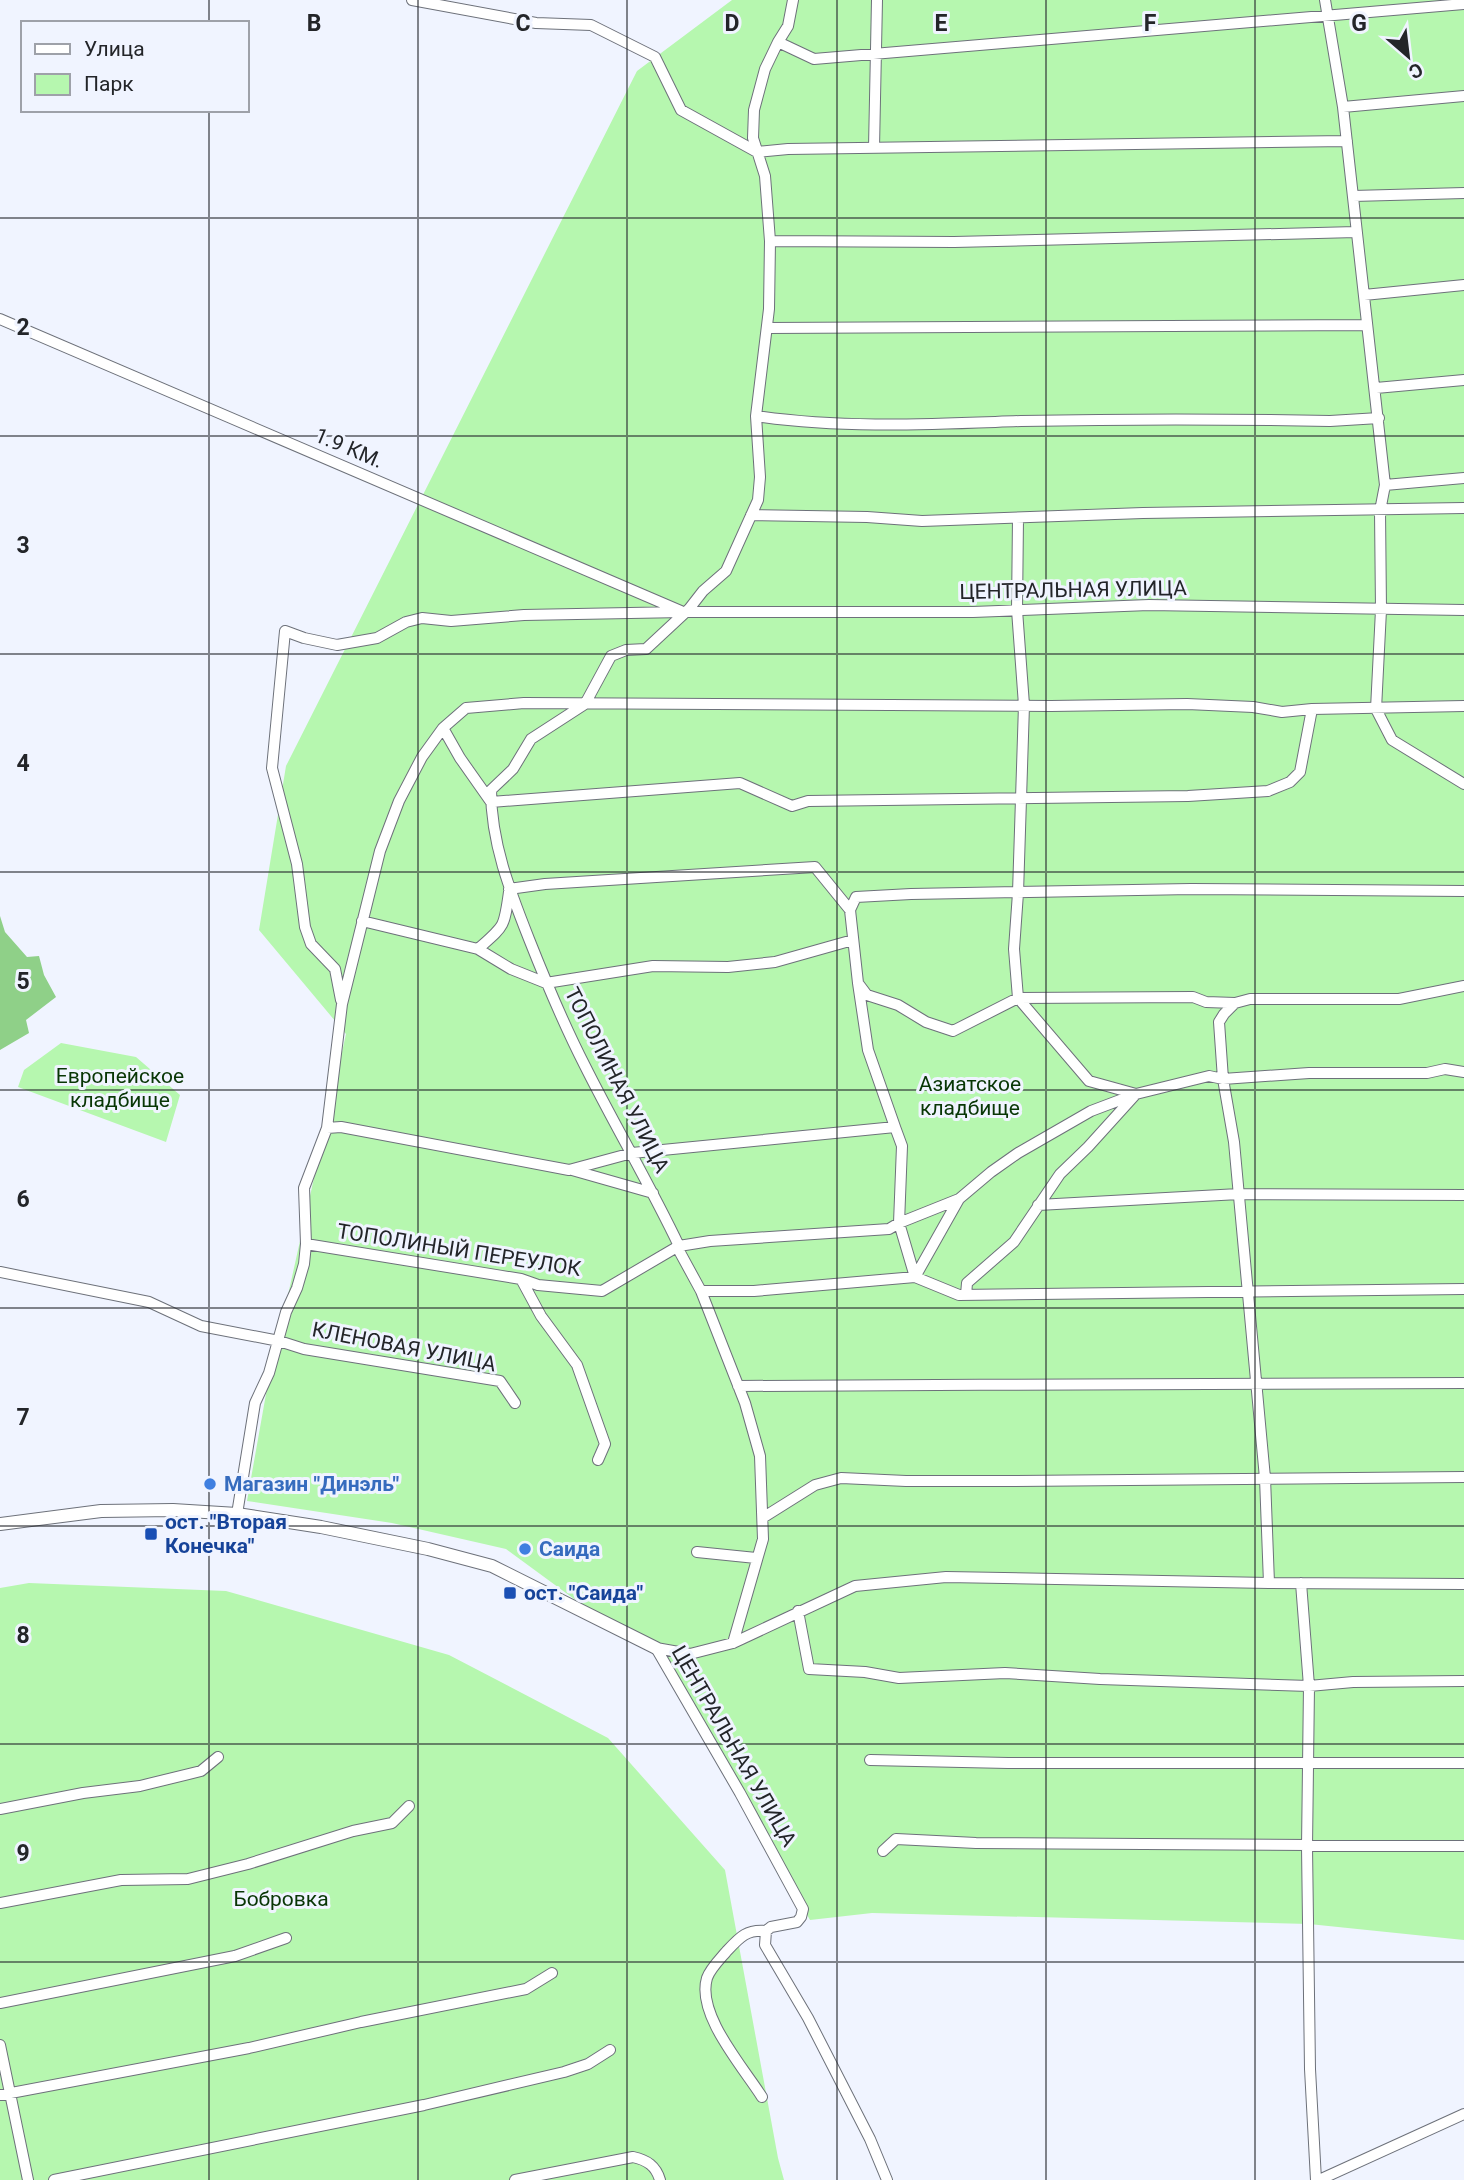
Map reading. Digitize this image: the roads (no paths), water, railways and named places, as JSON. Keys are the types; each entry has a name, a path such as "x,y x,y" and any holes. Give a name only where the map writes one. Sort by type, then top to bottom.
{"street":[{"path":"412,0 537,23 591,25 655,57 681,110 757,152 788,149 1347,141"},
{"path":"491,802 491,790 513,769 531,739 585,704 611,656 626,650 646,649 726,571 758,500 760,477 756,416 767,328 770,241 765,176 753,138 754,110 765,69 788,26 793,0"},
{"path":"874,148 877,0"},
{"path":"1325,0 1343,107 1385,485 1380,511 1381,610 1377,709 1392,740 1464,784"},
{"path":"778,42 814,59 1464,4"},
{"path":"1343,107 1464,96"},
{"path":"1353,196 1464,192"},
{"path":"770,241 954,242 1356,232"},
{"path":"1364,295 1464,285"},
{"name":"1.9 КМ.","path":"0,319 683,612"},
{"path":"767,328 1366,325"},
{"path":"1376,388 1464,380"},
{"path":"756,416 805,423 931,424 1025,421 1330,421 1379,418"},
{"path":"1385,485 1464,478"},
{"path":"751,515 922,521 1143,513 1464,508"},
{"path":"1018,518 1017,610 1024,705 1014,948 1018,998 1089,1081 1136,1094"},
{"name":"ЦЕНТРАЛЬНАЯ УЛИЦА","path":"342,1004 335,969 311,944 305,927 297,864 272,768 285,631 337,645 377,638 406,622 422,618 450,621 524,615 1017,610 1149,605 1464,610"},
{"path":"237,1514 255,1403 269,1373 286,1312 297,1288 306,1244 304,1188 327,1128 342,1004 380,851 399,801 422,757 443,728 466,708 524,703 1187,704 1253,707 1282,712 1464,706"},
{"path":"491,802 740,783 792,806 808,801 1192,796 1268,791 1290,782 1300,772 1312,709"},
{"path":"443,728 491,802"},
{"name":"ТОПОЛИНАЯ УЛИЦА","path":"491,802 496,839 509,889 547,983 584,1066 653,1193 701,1292 738,1386 760,1456 763,1539 733,1643"},
{"path":"478,949 502,928 509,889 545,884 815,867 850,910"},
{"path":"915,1278 899,1223 902,1146 868,1050 850,910 856,897 1191,889 1464,891"},
{"path":"362,921 478,949 511,969 547,983 653,966 728,967 775,962 853,940"},
{"path":"858,983 867,995 898,1005 926,1022 953,1031 1018,998 1193,998 1206,1002 1236,1003 1250,999 1399,999 1464,986"},
{"path":"1206,1002 1219,1023 1223,1079 1234,1142 1265,1478 1269,1583"},
{"path":"1219,1023 1236,1003"},
{"path":"678,1246 710,1241 888,1229 959,1199 1018,1153 1091,1111 1136,1094 1209,1076 1223,1079 1309,1073 1427,1073 1445,1069 1464,1072"},
{"path":"966,1295 967,1283 1014,1242 1060,1174 1136,1094"},
{"path":"327,1128 341,1127 569,1170 653,1193"},
{"path":"569,1170 632,1153 895,1127"},
{"path":"1038,1205 1239,1194 1464,1195"},
{"path":"915,1278 959,1199"},
{"name":"ТОПОЛИНЫЙ ПЕРЕУЛОК","path":"306,1244 521,1279 538,1285 602,1291 678,1246"},
{"name":"КЛЕНОВАЯ УЛИЦА","path":"0,1272 149,1302 201,1326 279,1341 304,1349 500,1381 515,1403"},
{"path":"701,1292 754,1291 915,1278 959,1295 1464,1289"},
{"path":"521,1279 541,1316 577,1365 605,1444 598,1460"},
{"path":"738,1386 970,1386 1130,1382 1256,1385 1464,1383"},
{"path":"764,1517 815,1485 841,1478 943,1481 1464,1477"},
{"name":"ЦЕНТРАЛЬНАЯ УЛИЦА","path":"0,1524 101,1511 173,1510 237,1514 373,1537 492,1566 656,1648 803,1909 802,1917 797,1922 781,1923 766,1931"},
{"path":"697,1552 756,1558"},
{"path":"656,1648 690,1654 733,1643 855,1586 946,1577 1464,1584"},
{"path":"1301,1583 1309,1686 1307,1847 1310,2069 1317,2180 1464,2114"},
{"path":"798,1611 809,1669 822,1671 865,1671 899,1678 1005,1674 1309,1686 1353,1682 1464,1681"},
{"path":"0,1810 83,1793 140,1786 201,1771 218,1757"},
{"path":"870,1760 1008,1763 1464,1763"},
{"path":"0,1903 121,1880 188,1879 248,1864 353,1831 392,1823 409,1806"},
{"path":"883,1851 896,1839 976,1843 1464,1846"},
{"path":"762,2097 710,2017 705,1989 708,1975 744,1935 753,1930 766,1931 765,1945 808,2018 870,2139 887,2180"},
{"path":"0,2003 235,1956 286,1938"},
{"path":"5,2094 249,2048 526,1989 552,1973"},
{"path":"0,2045 5,2094 28,2180"},
{"path":"54,2180 424,2105 576,2068 610,2050"},
{"path":"515,2180 633,2157 646,2160 654,2167 660,2180"}],"place":[{"name":"Магазин \"Динэль\"","path":"210,1484"},
{"name":"ост. \"Вторая Конечка\"","path":"151,1534"},
{"name":"Саида","path":"525,1549"},
{"name":"ост. \"Саида\"","path":"510,1593"}],"park label":[{"name":"Европейское кладбище","path":"120,1088"},
{"name":"Азиатское кладбище","path":"970,1096"},
{"name":"Бобровка","path":"281,1899"}]}
